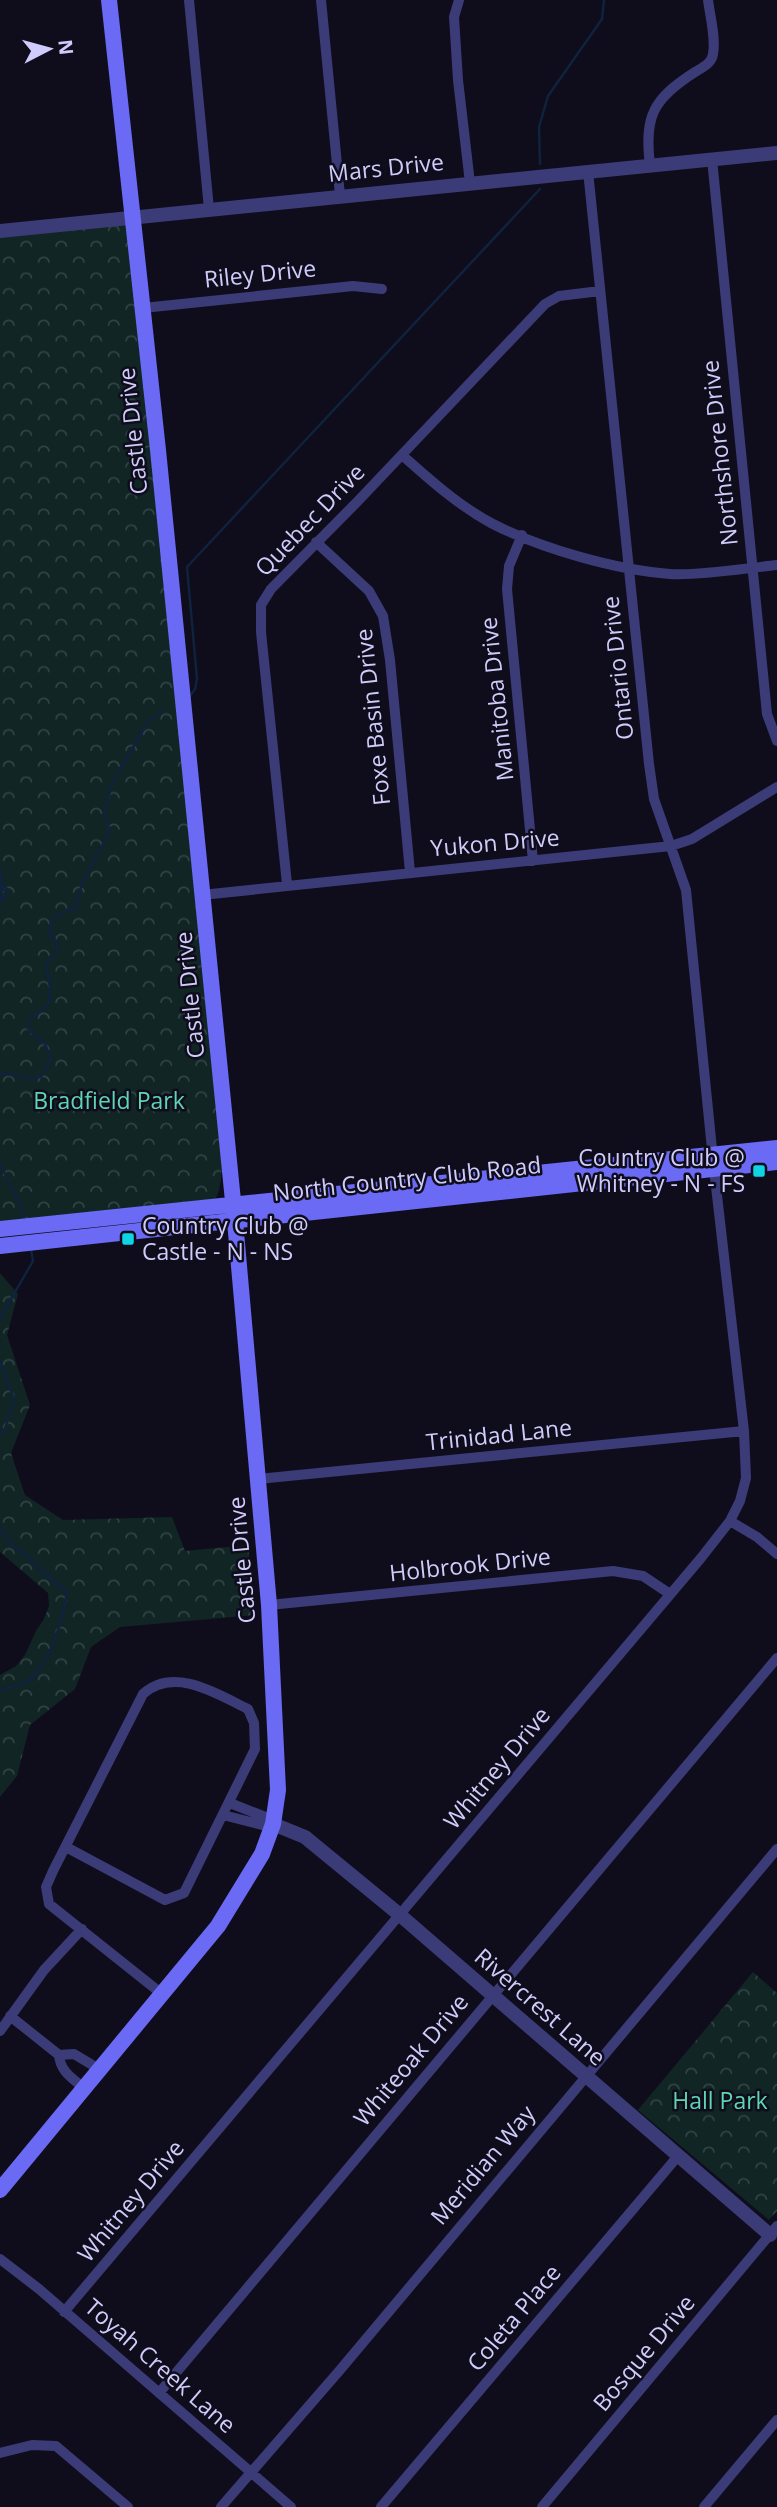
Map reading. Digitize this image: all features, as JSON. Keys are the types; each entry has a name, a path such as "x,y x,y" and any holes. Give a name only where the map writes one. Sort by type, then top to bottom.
{"main road":[{"name":"Castle Drive","path":"0,2189 218,1926 262,1854 273,1824 278,1790 269,1605 234,1213 143,307 108,0"},
{"name":"North Country Club Road","path":"713,1162 777,1148"},
{"name":"North Country Club Road","path":"1,1240 713,1162 777,1162"}],"street":[{"path":"189,0 209,209"},
{"path":"321,0 340,195"},
{"path":"459,0 454,18 470,183"},
{"path":"650,165 647,138 650,118 661,99 708,64 713,56 708,0"},
{"name":"Mars Drive","path":"0,231 777,153"},
{"name":"Northshore Drive","path":"712,159 767,714 777,741"},
{"name":"Ontario Drive","path":"588,171 649,764 654,799 687,890 713,1162"},
{"name":"Riley Drive","path":"143,307 353,286 382,289"},
{"name":"Quebec Drive","path":"287,884 261,632 261,605 271,589 545,304 559,296 600,291"},
{"path":"402,455 442,491 491,523 564,552 629,568 673,574 777,565"},
{"name":"Manitoba Drive","path":"522,536 509,566 507,589 533,860"},
{"name":"Foxe Basin Drive","path":"316,542 369,591 383,616 390,660 411,872"},
{"name":"Yukon Drive","path":"202,895 287,884 671,846 692,839 777,787"},
{"name":"Whitney Drive","path":"64,2312 730,1521 740,1501 746,1478 744,1431 713,1162"},
{"name":"Trinidad Lane","path":"258,1479 744,1431"},
{"path":"730,1521 757,1536 777,1554"},
{"name":"Holbrook Drive","path":"269,1605 613,1571 643,1576 670,1594"},
{"name":"Whiteoak Drive","path":"159,2393 777,1658"},
{"path":"66,1847 165,1900 184,1893 255,1749 254,1723 248,1709 194,1683 150,1687 143,1694 66,1847 46,1887 49,1904 162,1994"},
{"path":"230,1803 268,1818 273,1824"},
{"path":"223,1815 266,1825 273,1824"},
{"name":"Rivercrest Lane","path":"273,1824 305,1837 400,1915 678,2156 774,2230"},
{"name":"Meridian Way","path":"221,2507 777,1849"},
{"path":"0,2031 44,1970 82,1929"},
{"path":"10,2016 59,2055 74,2054 99,2070"},
{"path":"59,2055 60,2064 68,2075 84,2088"},
{"name":"Coleta Place","path":"381,2507 678,2156"},
{"name":"Bosque Drive","path":"542,2507 774,2230"},
{"name":"Toyah Creek Lane","path":"0,2259 291,2507"},
{"path":"704,2507 777,2420"},
{"path":"0,2453 32,2445 57,2446 128,2507"}],"green space":[{"name":"Bradfield Park","path":"128,223 220,1132 221,1179 214,1201 0,1224 0,237"},
{"path":"0,1273 18,1294 7,1335 30,1405 11,1453 25,1495 63,1520 172,1517 185,1551 248,1545 255,1615 120,1627 91,1647 75,1689 30,1725 17,1776 0,1797 0,1675 16,1666 25,1655 49,1606 48,1593 0,1552"},
{"name":"Hall Park","path":"753,1972 777,1993 777,2211 769,2220 638,2110"}],"waterway":[{"path":"540,164 539,127 548,96 602,19 604,0"},
{"path":"190,696 197,679 187,567 540,189"},
{"path":"0,1073 28,1078 41,1077 51,1059 45,1044 28,1029 28,1022 49,1003 50,988 46,964 57,952 57,942 49,934 51,920 76,907 83,880 110,831 104,812 113,782 149,720 163,712"},
{"path":"0,869 2,889"},
{"path":"0,890 4,886 7,889 2,889"},
{"path":"1,898 4,899 5,895 1,895 1,902"},
{"path":"0,1164 20,1204 25,1222"},
{"path":"0,1318 33,1261 31,1249"},
{"path":"0,1362 14,1399 5,1429 0,1434"},
{"path":"0,1528 9,1541 67,1592 55,1638 38,1671 28,1681 0,1691"}],"place":[{"name":"Country Club @ Whitney - N - FS","path":"759,1171"},
{"name":"Country Club @ Castle - N - NS","path":"128,1239"}]}
